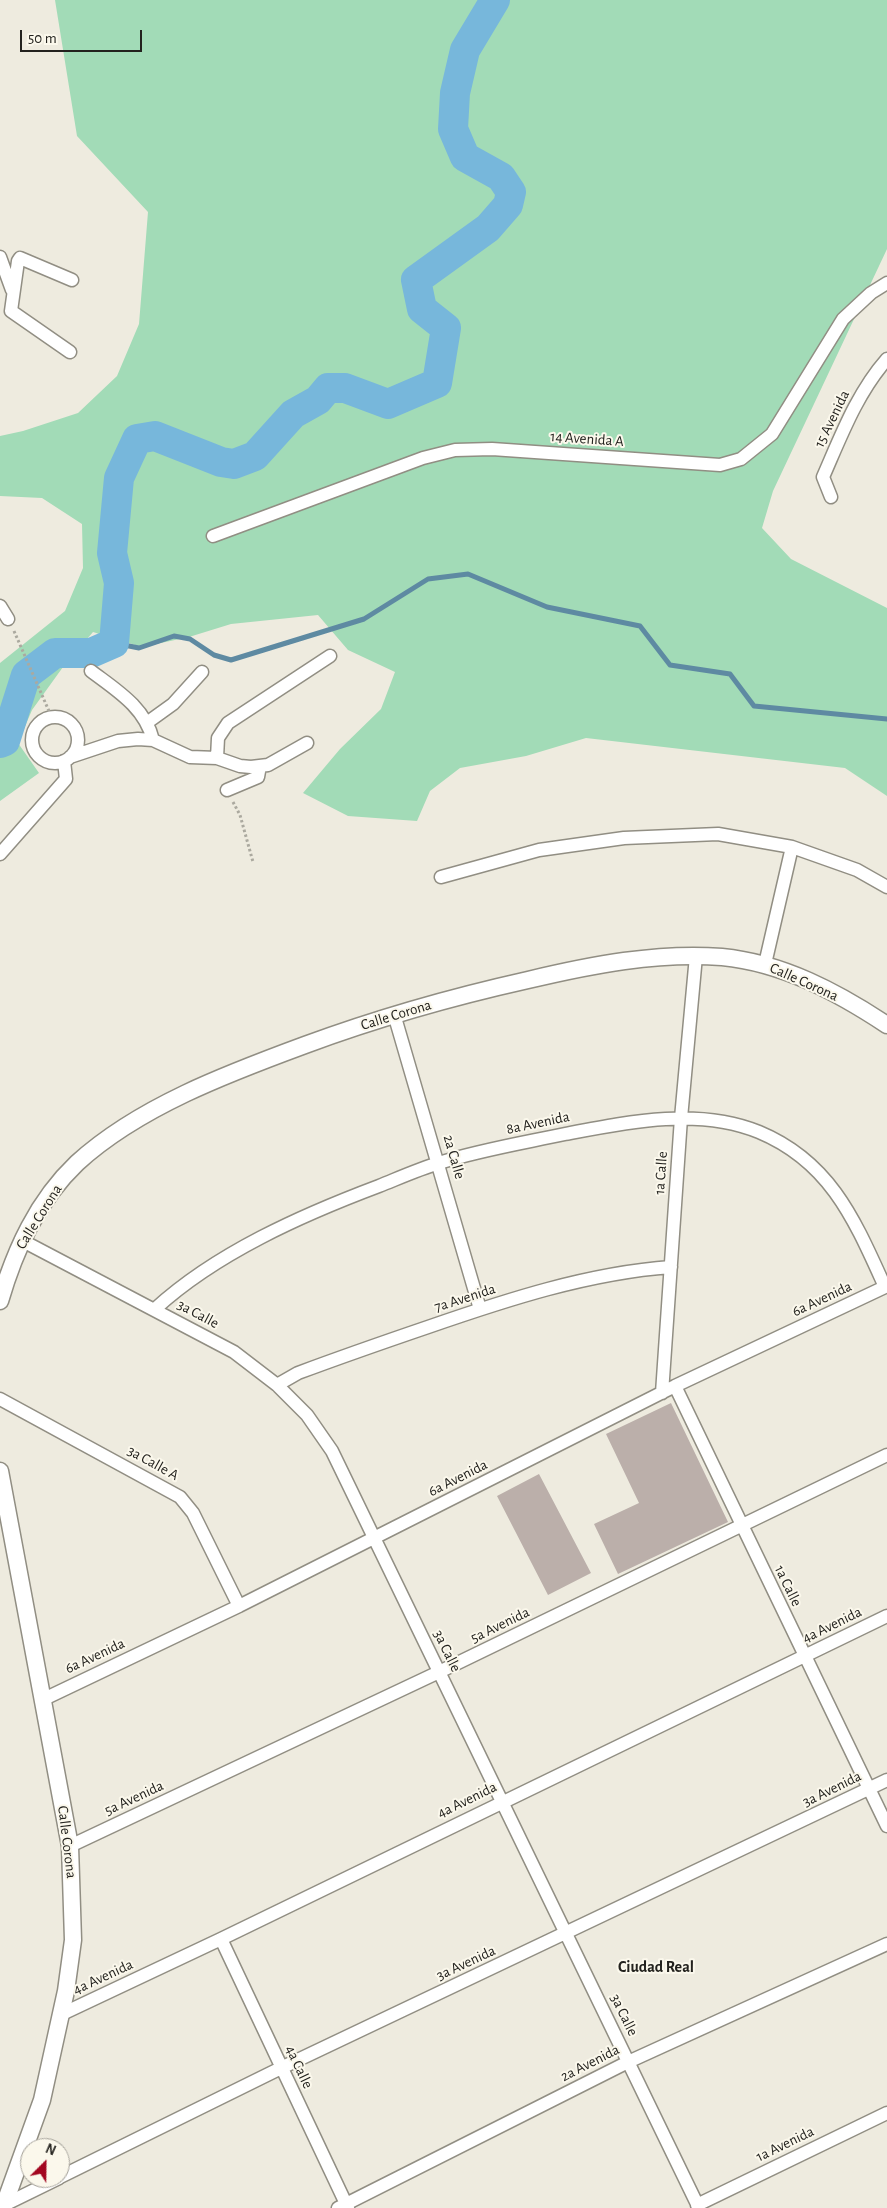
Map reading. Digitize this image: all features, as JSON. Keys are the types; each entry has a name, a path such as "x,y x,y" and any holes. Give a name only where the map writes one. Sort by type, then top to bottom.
{"street":[{"path":"0,257 13,292"},
{"path":"70,352 12,314 13,292 20,258 72,280"},
{"name":"14 Avenida A","path":"212,536 423,458 455,450 492,448 720,465 741,459 772,434 843,319 871,293 887,283"},
{"name":"15 Avenida","path":"831,497 823,477 856,403 876,371 887,359"},
{"path":"0,606 8,619"},
{"path":"217,758 218,738 228,723 330,656"},
{"path":"91,671 134,704 148,722 154,740"},
{"path":"148,722 173,704 202,672"},
{"path":"0,854 66,779 67,759 78,744 76,730 66,720 51,715 39,724 33,736 33,742 38,755 50,762 67,759 118,741 138,739 154,740 190,757 217,758 240,766 260,766 268,765 307,743"},
{"path":"228,790 258,777 260,766"},
{"path":"441,877 538,850 624,838 718,834 792,847 857,870 887,887"},
{"path":"765,964 792,847"},
{"name":"Calle Corona","path":"0,1301 21,1240 57,1185 78,1163 144,1117 254,1064 394,1014 469,993 577,968 628,961 696,956 765,964 794,974 887,1025"},
{"name":"1a Calle","path":"662,1393 681,1118 696,956"},
{"name":"2a Calle","path":"394,1014 439,1163 480,1309"},
{"name":"8a Avenida","path":"155,1309 172,1294 214,1266 292,1222 439,1163 603,1127 681,1118 723,1121 759,1132 789,1148 816,1169 838,1193 856,1223 886,1286"},
{"name":"3a Calle","path":"21,1240 234,1352 277,1385 307,1415 332,1451 698,2206"},
{"name":"7a Avenida","path":"277,1385 306,1370 480,1309 570,1283 645,1269 671,1267"},
{"name":"6a Avenida","path":"44,1699 239,1606 675,1386 886,1286"},
{"name":"1a Calle","path":"675,1386 887,1826"},
{"name":"3a Calle A","path":"0,1398 180,1497 193,1513 239,1606"},
{"name":"5a Avenida","path":"70,1846 439,1672 887,1455"},
{"name":"Calle Corona","path":"0,1471 70,1846 73,1940 62,2014 42,2100 3,2206"},
{"name":"4a Avenida","path":"62,2014 221,1939 502,1801 887,1616"},
{"name":"3a Avenida","path":"70,2173 281,2068 887,1780"},
{"name":"4a Calle","path":"221,1939 344,2207"},
{"name":"2a Avenida","path":"344,2207 628,2062 887,1944"},
{"name":"1a Avenida","path":"698,2206 887,2114"},
{"name":"3a Avenida","path":"3,2206 39,2188"}],"path":[{"path":"8,619 51,715"},
{"path":"228,790 240,815 254,862"}],"green space":[{"path":"55,0 887,0 887,249 773,491 762,528 791,559 887,608 887,796 845,768 586,738 526,756 460,768 430,791 417,821 348,816 303,793 340,749 381,709 395,672 348,650 318,615 231,624 189,637 142,647 93,632 63,667 32,710 18,743 39,773 0,801 0,663 65,611 83,568 82,524 42,498 0,496 0,436 23,431 78,413 117,376 139,324 148,212 77,136"}],"building":[{"path":"671,1403 728,1522 618,1574 594,1524 639,1503 606,1434"},
{"path":"539,1474 591,1573 548,1595 497,1496"}],"waterway":[{"path":"0,743 5,741 26,675 55,653 91,653 114,643 119,583 112,553 119,478 137,439 155,436 221,462 234,464 255,456 293,414 318,400 328,388 345,388 388,404 437,383 446,328 422,309 416,280 488,228 508,205 511,192 501,177 465,157 453,129 455,93 465,50 495,0"},
{"path":"114,643 139,648 174,636 190,639 214,655 231,660 364,619 428,579 468,574 547,607 640,626 670,665 730,674 754,706 887,719"}],"district":[{"name":"Ciudad Real","path":"656,1967"}]}
